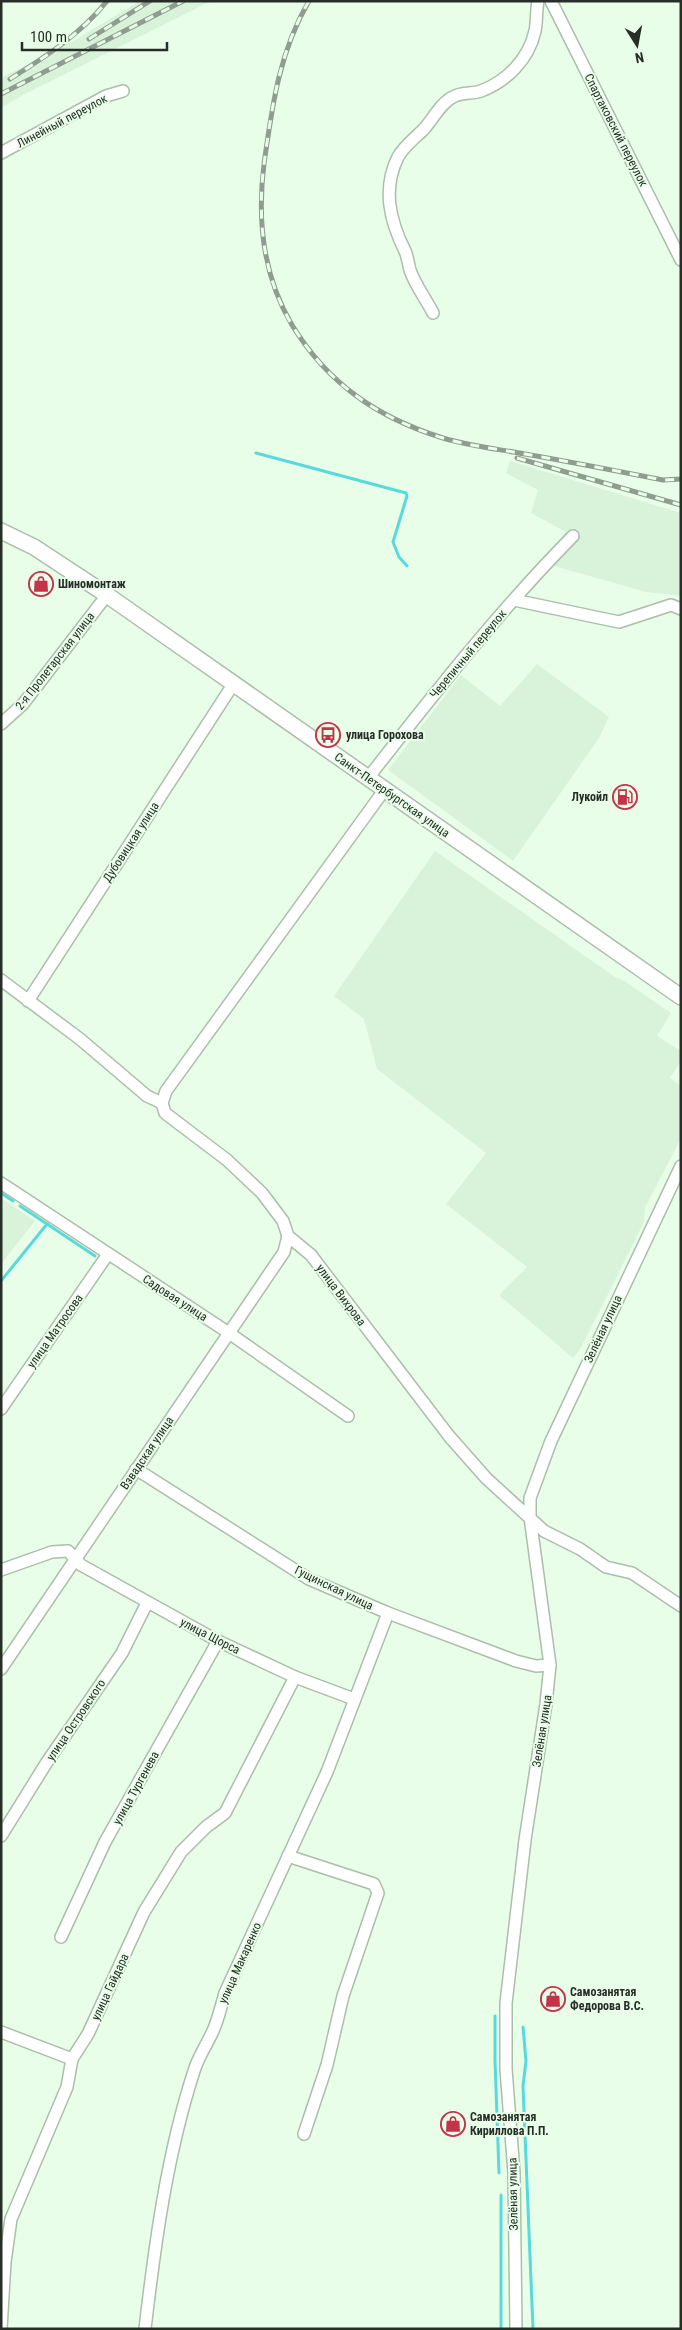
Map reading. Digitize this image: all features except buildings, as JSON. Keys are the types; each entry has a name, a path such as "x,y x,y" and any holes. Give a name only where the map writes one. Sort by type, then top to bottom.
{"main road":[{"name":"Санкт-Петербургская улица","path":"1,531 34,548 107,595 681,996"}],"street":[{"path":"433,313 410,271 406,253 398,241 390,213 388,196 398,156 410,141 455,96 477,93 491,88 508,76 528,50 535,31 538,1"},
{"name":"Спартаковский переулок","path":"551,1 681,260"},
{"name":"Линейный переулок","path":"1,152 106,96 123,91"},
{"name":"Черепичный переулок","path":"368,778 442,682 572,536"},
{"name":"2-я Пролетарская улица","path":"1,724 23,704 107,595"},
{"path":"514,600 619,622 671,605 681,609"},
{"name":"Дубовицкая улица","path":"28,1001 234,683"},
{"path":"162,1104 166,1091 384,789"},
{"name":"улица Вихрова","path":"1,980 80,1039 147,1096 162,1104 166,1113 227,1160 262,1193 283,1221 288,1236 311,1255 449,1436 486,1478 544,1531 580,1549 606,1567 632,1573 681,1606"},
{"name":"Зелёная улица","path":"516,2329 514,2173 506,2069 506,2002 525,1840 546,1704 550,1665 530,1517 530,1498 551,1441 681,1166"},
{"name":"Садовая улица","path":"1,1183 229,1333 348,1416"},
{"name":"Взвадская улица","path":"1,1669 284,1252 288,1236"},
{"name":"улица Матросова","path":"1,1409 108,1254"},
{"name":"Гущинская улица","path":"136,1469 309,1579 388,1613 516,1661 536,1666 550,1665"},
{"path":"1,1570 52,1552 68,1551 75,1558"},
{"name":"улица Щорса","path":"75,1558 81,1565 218,1641 295,1677 354,1699"},
{"name":"улица Островского","path":"1,1836 47,1762 122,1653 147,1603"},
{"name":"улица Макаренко","path":"145,2329 153,2265 174,2147 194,2070 203,2047 212,2034 225,1994 340,1739 388,1613"},
{"name":"улица Тургенева","path":"61,1937 106,1842 218,1641"},
{"name":"улица Гайдара","path":"1,2329 5,2262 12,2219 67,2087 72,2058 88,2034 144,1912 181,1852 206,1827 225,1813 295,1677"},
{"path":"288,1856 374,1884 378,1894 343,1996 327,2065 304,2134"},
{"path":"1,2032 72,2058"}],"shaded area":[{"path":"140,1 211,1 23,95 1,108 1,78 73,41"},
{"path":"510,461 681,513 681,596 646,592 551,565 545,559 566,532 531,513 538,490 506,473"},
{"path":"537,664 609,717 599,738 513,861 388,770 461,675 500,706"},
{"path":"435,851 615,977 623,980 671,1013 657,1036 681,1051 681,1061 670,1078 681,1086 681,1138 645,1208 644,1222 579,1351 573,1358 500,1296 527,1267 446,1204 486,1153 377,1069 364,1019 334,996"},
{"path":"1,1198 35,1221 1,1264"}],"waterway":[{"path":"256,453 406,493 407,496 393,542 399,557 407,566"},
{"path":"1,1193 13,1201"},
{"path":"20,1206 95,1256"},
{"path":"1,1281 47,1224"},
{"path":"495,2016 499,2173"},
{"path":"523,2027 526,2061 523,2086 533,2329"},
{"path":"501,2195 501,2329"}],"railway":[{"path":"10,79 74,34 107,1"},
{"path":"89,39 150,1"},
{"path":"1,94 183,1"},
{"path":"309,1 290,40 278,80 264,164 261,206 264,247 274,287 292,325 306,346 338,381 357,396 376,409 419,430 473,445 663,480 681,479"},
{"path":"517,458 681,505"}],"place":[{"name":"Шиномонтаж","path":"41,584"},
{"name":"улица Горохова","path":"328,735"},
{"name":"Лукойл","path":"625,797"},
{"name":"Самозанятая Федорова В.С.","path":"553,1999"},
{"name":"Самозанятая Кириллова П.П.","path":"453,2124"}]}
